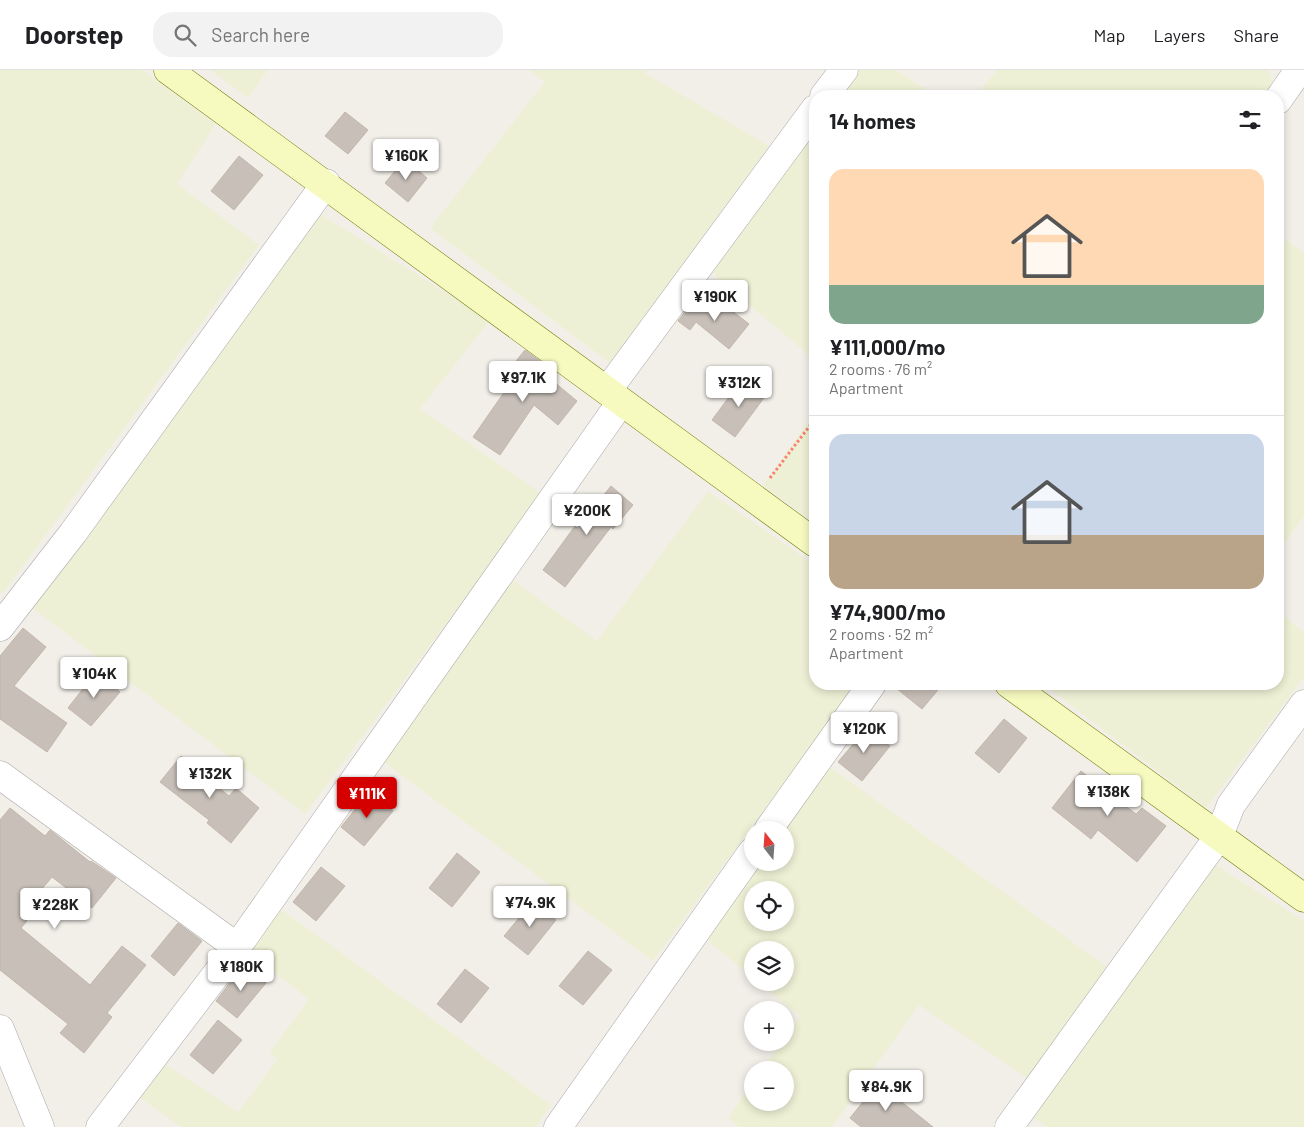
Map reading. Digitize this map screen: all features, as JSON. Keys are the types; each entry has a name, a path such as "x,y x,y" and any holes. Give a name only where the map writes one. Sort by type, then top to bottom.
{"street":[{"path":"168,70 809,539"},
{"path":"829,90 844,70"},
{"path":"1284,92 1297,74"},
{"path":"100,1127 237,947 614,396 809,118"},
{"path":"0,627 73,533 326,184"},
{"path":"774,821 868,690"},
{"path":"1017,690 1304,898"},
{"path":"1009,1127 1219,836 1231,805 1304,704"},
{"path":"0,775 237,947"},
{"path":"558,1127 744,863"},
{"path":"0,1029 40,1127"}],"path":[{"path":"754,499 809,426"}],"green space":[{"path":"0,70 142,70 216,124 177,184 259,245 3,593 0,591"},
{"path":"210,70 268,70 248,98"},
{"path":"529,70 647,70 645,73 769,146 610,363 430,228 545,82"},
{"path":"854,70 896,70 927,90 839,90"},
{"path":"997,70 1266,70 1269,72 1274,87 1272,90 981,90"},
{"path":"809,131 809,355 716,277 712,261"},
{"path":"315,211 490,320 420,409 542,494 305,814 27,604"},
{"path":"1284,238 1304,253 1304,516 1284,544"},
{"path":"809,421 809,520 763,485"},
{"path":"708,491 809,561 809,690 853,690 756,821 744,821 744,837 653,961 378,758 507,576 597,641"},
{"path":"1284,616 1304,632 1304,677 1206,808 1051,690 1284,690"},
{"path":"827,765 1110,969 1029,1079 919,1005 832,1127 739,1127 728,1118 744,1095 744,1111 794,1111 794,1061 768,1061 775,1051 794,1051 794,1025 800,1016 794,1011 794,1001 781,1001 769,991 794,991 794,941 744,941 744,970 707,940 744,886 744,931 794,931 794,881 748,881 754,871 794,871 794,821 788,821"},
{"path":"1216,865 1304,921 1304,1127 1047,1127 1032,1116"},
{"path":"275,905 551,1105 536,1127 181,1127 139,1097 163,1063 238,1112 277,1060 270,1052 309,999 243,949"}],"building":[{"path":"345,112 368,130 348,154 325,136"},
{"path":"239,156 263,175 234,210 211,191"},
{"path":"405,159 427,178 408,202 385,183"},
{"path":"697,296 720,314 726,306 749,324 729,349 696,322 690,330 678,321"},
{"path":"525,350 548,367 543,373 577,401 558,425 534,405 500,455 473,437 514,378 507,372"},
{"path":"743,378 766,395 735,437 712,420"},
{"path":"611,486 633,505 613,529 611,527 565,587 543,570 575,526 577,528"},
{"path":"23,628 46,647 14,686 67,723 47,752 0,719 0,656"},
{"path":"96,672 120,692 91,726 68,708"},
{"path":"898,690 938,690 922,709"},
{"path":"1004,719 1027,738 999,773 975,753"},
{"path":"867,728 890,746 862,781 838,762"},
{"path":"181,756 229,796 236,788 259,808 231,843 207,823 209,820 160,782"},
{"path":"1081,771 1136,814 1142,808 1166,826 1137,862 1098,830 1091,839 1052,808"},
{"path":"369,792 393,811 364,846 341,827"},
{"path":"10,808 45,836 50,830 90,862 116,878 92,908 52,877 20,915 27,921 21,928 90,985 122,946 146,965 107,1013 112,1017 84,1053 60,1033 68,1024 0,970 0,820"},
{"path":"457,853 480,872 452,907 429,888"},
{"path":"321,867 345,886 316,921 293,902"},
{"path":"533,901 556,920 528,955 504,936"},
{"path":"178,923 202,941 174,976 151,956"},
{"path":"588,951 612,970 583,1005 559,986"},
{"path":"243,965 266,983 237,1018 216,1001"},
{"path":"465,969 489,988 461,1023 437,1004"},
{"path":"218,1020 242,1040 213,1074 190,1055"},
{"path":"878,1083 933,1127 861,1127 850,1118"}]}
